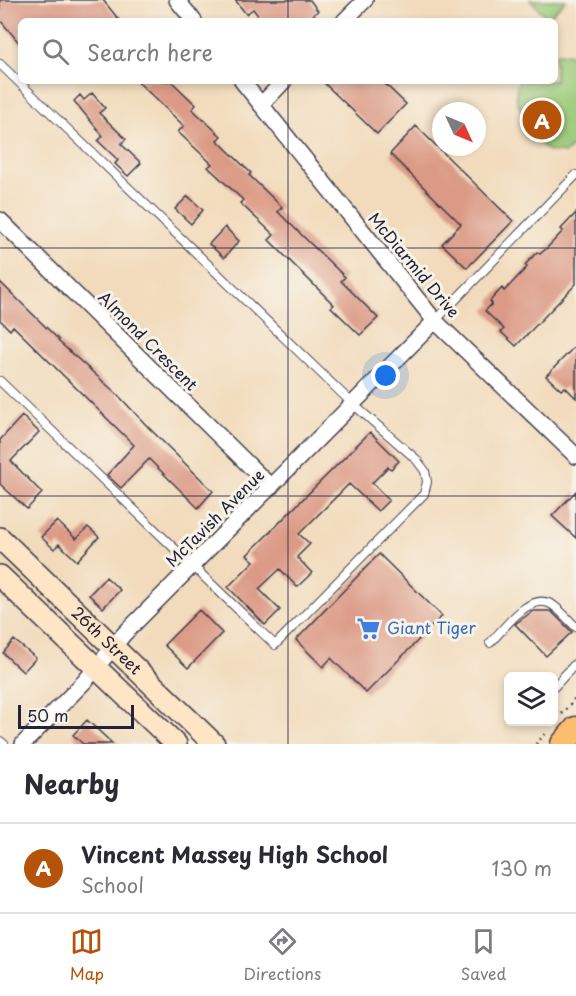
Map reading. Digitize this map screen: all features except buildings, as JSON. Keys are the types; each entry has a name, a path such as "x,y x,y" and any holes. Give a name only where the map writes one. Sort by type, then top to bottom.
{"main road":[{"path":"563,744 576,729"}],"street":[{"path":"177,0 192,18"},
{"path":"347,18 365,0"},
{"name":"McDiarmid Drive","path":"244,84 435,321 576,456"},
{"path":"261,105 281,84"},
{"name":"Almond Crescent","path":"0,220 271,487"},
{"name":"McTavish Avenue","path":"23,744 113,647 435,321"},
{"name":"26th Street","path":"0,538 214,744"},
{"name":"26th Street","path":"0,576 176,744"}],"lane":[{"path":"0,64 18,81"},
{"path":"0,381 275,645 424,494 427,482 425,471 416,459 354,405 21,84"},
{"path":"435,321 576,175"},
{"path":"490,643 524,608 534,602 544,601 553,605 576,627"},
{"path":"558,683 576,663"},
{"path":"0,741 4,744"}],"green space":[{"path":"530,0 566,0 548,18"},
{"path":"558,53 576,56 576,144 565,153 548,151 523,127 528,122 516,97 518,84 558,84"}],"place":[{"name":"Vincent Massey High School","path":"542,120"},
{"name":"Giant Tiger","path":"369,628"}]}
